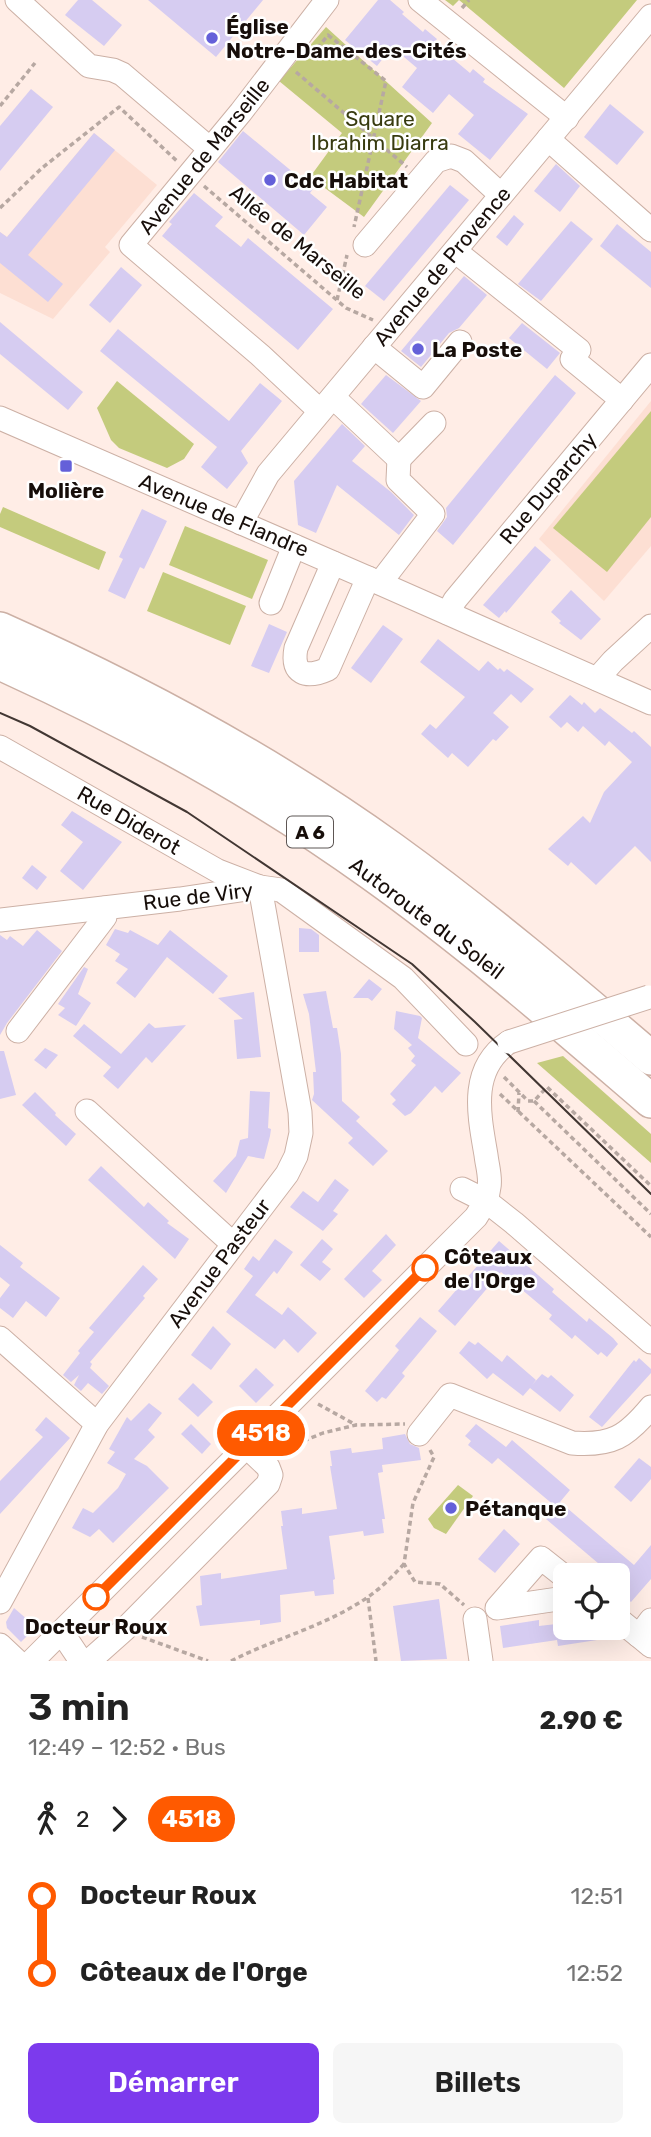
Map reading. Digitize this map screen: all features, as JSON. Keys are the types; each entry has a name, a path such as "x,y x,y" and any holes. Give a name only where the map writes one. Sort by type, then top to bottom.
{"highway":[{"name":"Autoroute du Soleil","path":"0,629 130,690 246,754 323,802 391,848 492,925 651,1058"},
{"name":"Autoroute du Soleil","path":"0,663 176,750 244,789 330,845 429,916 651,1101"}],"street":[{"path":"17,0 89,66 122,74 209,148"},
{"name":"Avenue de Marseille","path":"326,404 260,355 131,245 327,0"},
{"path":"420,0 567,118"},
{"name":"Avenue de Provence","path":"241,523 268,474 651,16"},
{"path":"548,139 651,230"},
{"path":"355,241 436,162 451,156 464,161 501,195"},
{"path":"455,251 579,351 572,359 622,400"},
{"path":"374,347 423,387 460,342"},
{"name":"Rue Duparchy","path":"448,613 455,600 651,365"},
{"path":"326,404 399,459"},
{"name":"Avenue de Flandre","path":"0,418 651,703"},
{"path":"333,562 296,648 294,660 298,669 306,675 328,669 374,580 433,514 398,480 399,459 434,423"},
{"path":"271,603 293,546"},
{"path":"597,680 613,661 651,626"},
{"name":"Rue Diderot","path":"0,747 218,871 260,887"},
{"name":"Rue de Viry","path":"0,920 260,887 281,890 403,978 466,1044"},
{"name":"Avenue Pasteur","path":"0,1602 97,1424 287,1174 296,1156 300,1133 298,1090 260,887"},
{"path":"18,1031 105,917 105,908"},
{"path":"32,1661 476,1217 486,1201 490,1186 478,1093 482,1074 494,1068 495,1053 509,1042 650,997"},
{"path":"87,1111 233,1244"},
{"path":"462,1189 486,1201 651,1342"},
{"path":"0,1338 97,1424"},
{"path":"423,1429 450,1395 572,1443 609,1442 625,1435 651,1407"},
{"path":"89,1661 124,1630 268,1484 271,1475 268,1467 247,1447"},
{"path":"553,1568 541,1558 497,1608 553,1600"},
{"path":"475,1619 481,1661"},
{"path":"630,1625 647,1634"},
{"path":"59,1634 69,1643 80,1661"},
{"path":"0,1645 17,1661"}],"path":[{"path":"305,63 328,36 386,81 355,241 337,300"},
{"path":"281,59 421,179"},
{"path":"0,106 36,63"},
{"name":"Allée de Marseille","path":"0,208 43,168 119,107 190,173 346,308 390,328"},
{"path":"494,1068 528,1101 534,1101 651,1214"},
{"path":"534,1101 547,1087 651,1186"},
{"path":"519,1093 518,1112 651,1237"},
{"path":"313,1401 356,1425"},
{"path":"231,1661 265,1644 323,1623 368,1598 404,1564 413,1503 434,1457 423,1429 356,1425 323,1433 284,1449 268,1467"},
{"path":"284,1440 284,1449"},
{"path":"404,1564 415,1582 440,1584 475,1619"},
{"path":"368,1598 376,1661"},
{"path":"124,1630 208,1661"}],"shaded area":[{"path":"94,133 157,185 105,247 110,252 53,319 0,293 0,232 7,237"},
{"path":"651,401 651,546 604,601 539,539"}],"green space":[{"path":"445,0 459,0 453,6"},
{"path":"459,0 637,0 564,88"},
{"name":"Square Ibrahim Diarra","path":"326,27 432,123 364,217 310,177 342,133 279,81"},
{"path":"117,381 194,444 184,459 167,468 119,448 111,440 97,408"},
{"path":"651,411 651,517 607,572 553,528"},
{"path":"3,507 106,552 99,570 0,527"},
{"path":"185,526 268,560 252,599 169,565"},
{"path":"163,572 246,606 230,645 147,611"},
{"path":"563,1056 651,1134 651,1163 537,1063"},
{"name":"Pétanque","path":"458,1485 473,1496 446,1534 434,1528 428,1519"}],"building":[{"path":"78,0 92,0 122,25 104,46 65,15"},
{"name":"Église Notre-Dame-des-Cités","path":"148,0 263,0 216,57"},
{"path":"378,0 390,0 423,32 425,29 437,39 434,43 470,73 473,69 485,79 483,82 528,114 490,160 458,134 474,115 449,94 433,113 402,87 417,68 392,47 377,66 345,40"},
{"path":"31,89 53,107 0,171 0,126"},
{"path":"610,104 644,132 617,165 584,137"},
{"path":"243,131 300,178 303,175 316,185 310,193 327,207 304,235 218,162"},
{"path":"94,133 115,150 28,255 63,284 48,302 0,263 0,232 7,237"},
{"path":"556,164 580,186 560,212 534,191"},
{"path":"450,185 469,200 384,301 365,286"},
{"path":"194,193 223,217 215,226 241,247 248,238 333,309 298,350 162,236 172,224 169,222"},
{"path":"514,215 524,224 507,246 496,237"},
{"path":"571,221 593,239 541,301 518,284"},
{"path":"617,224 651,252 651,288 600,246"},
{"path":"121,267 142,285 110,323 89,305"},
{"path":"464,276 487,295 459,328 449,333 421,367 401,351"},
{"path":"0,322 83,392 68,410 0,354"},
{"path":"522,323 560,353 547,369 509,338"},
{"path":"118,329 229,421 260,383 282,401 241,451 248,463 227,489 201,467 217,447 100,351"},
{"path":"386,375 421,401 393,433 361,404"},
{"path":"555,375 576,393 453,545 437,531 447,517 446,508"},
{"path":"342,424 365,446 352,461 391,492 414,515 399,535 337,485 316,533 298,525 294,481"},
{"path":"142,509 167,521 144,569 140,567 125,599 108,591 123,559 119,557"},
{"path":"535,546 551,560 499,618 483,605"},
{"path":"571,590 601,619 581,640 559,623 561,621 551,612"},
{"path":"269,624 287,632 269,673 251,666"},
{"path":"383,625 403,639 371,683 351,668"},
{"path":"438,639 479,671 488,661 498,670 500,668 504,672 507,669 534,689 521,703 511,694 493,713 509,727 496,741 493,739 468,767 452,753 448,758 421,734 430,724 436,729 465,697 420,662"},
{"path":"570,695 582,705 584,702 595,713 600,708 632,733 634,731 651,747 651,862 635,846 596,885 571,862 568,866 548,849 583,816 590,823 604,792 632,762 609,741 605,746 583,726 578,732 567,722 561,728 549,717"},
{"path":"72,811 122,842 83,890 60,871 83,842 61,825"},
{"path":"32,865 47,877 37,890 22,878"},
{"path":"299,928 311,929 319,935 319,952 299,952"},
{"path":"115,929 128,933 130,930 158,945 170,930 228,976 213,994 167,957 135,998 116,983 128,969 115,961 120,954 106,945"},
{"path":"37,930 62,951 0,1035 0,935 7,940 10,936 23,946"},
{"path":"84,967 88,969 78,994 91,1003 76,1026 58,1015 65,1008 58,1004"},
{"path":"369,979 382,989 372,1001 368,998 353,998"},
{"path":"326,991 333,1028 337,1028 341,1054 342,1101 360,1117 356,1121 388,1151 373,1166 348,1143 353,1138 312,1100 313,1072 316,1072 309,1014 303,994"},
{"path":"254,992 261,1057 237,1059 234,1020 243,1019 218,998"},
{"path":"396,1011 420,1016 422,1018 418,1038 461,1073 442,1093 435,1086 411,1113 405,1116 392,1104 396,1100 390,1094 416,1065 411,1061 415,1056 408,1048 412,1045 394,1029"},
{"path":"149,1023 155,1028 186,1025 152,1063 146,1057 118,1089 103,1076 111,1067 73,1036 84,1024 121,1054"},
{"path":"45,1048 58,1055 46,1069 34,1060"},
{"path":"0,1051 4,1051 16,1095 0,1099"},
{"path":"250,1091 270,1092 270,1136 264,1159 248,1156 226,1193 213,1181 236,1156 240,1140 248,1138"},
{"path":"35,1092 76,1134 66,1146 22,1105"},
{"path":"101,1166 144,1207 148,1202 169,1221 167,1223 189,1239 175,1259 88,1180"},
{"path":"335,1179 349,1190 333,1211 338,1214 323,1231 290,1207 303,1191 318,1202"},
{"path":"386,1234 396,1245 372,1271 382,1280 364,1298 344,1279"},
{"path":"275,1239 293,1252 277,1274 274,1271 255,1295 282,1315 288,1307 317,1333 298,1353 284,1339 275,1349 226,1312 253,1276 244,1269 253,1256 259,1261"},
{"path":"322,1239 333,1249 322,1262 331,1269 320,1281 300,1265"},
{"path":"499,1241 587,1322 589,1318 613,1338 618,1344 607,1357 601,1352 598,1355 575,1335 572,1339 549,1319 552,1315 501,1272 455,1326 438,1311"},
{"path":"0,1245 23,1263 20,1267 60,1298 46,1317 26,1301 13,1318 0,1308 0,1298 10,1285 0,1277"},
{"path":"143,1265 158,1279 90,1362 90,1368 109,1386 102,1394 88,1383 81,1391 74,1385 79,1375 71,1382 63,1375 94,1332 89,1328"},
{"path":"420,1317 437,1331 402,1373 405,1376 386,1399 382,1397 377,1402 365,1391 399,1350 395,1346"},
{"path":"213,1326 231,1344 211,1370 191,1355"},
{"path":"469,1341 475,1345 478,1342 502,1362 507,1355 536,1380 532,1385 542,1374 548,1378 551,1375 574,1395 560,1412 530,1388 523,1396 493,1373 487,1379 459,1353"},
{"path":"639,1358 651,1369 651,1373 602,1427 589,1417 634,1360 636,1362"},
{"path":"256,1368 274,1385 256,1403 239,1386"},
{"path":"193,1383 213,1402 198,1417 178,1399"},
{"path":"149,1403 162,1413 148,1430 155,1437 134,1459 147,1466 169,1488 113,1543 99,1529 90,1537 72,1528 83,1508 93,1513 118,1488 126,1474 107,1463 115,1452 109,1449 127,1417 131,1421"},
{"path":"46,1417 70,1438 0,1514 0,1481 43,1437 35,1430"},
{"path":"191,1424 211,1444 202,1454 181,1434"},
{"path":"476,1424 506,1447 512,1440 570,1490 560,1502 634,1565 651,1545 651,1579 631,1602 630,1563 598,1563 546,1519 556,1507 498,1458 492,1464 468,1445 471,1441 465,1436"},
{"path":"405,1434 410,1444 419,1448 421,1460 382,1465 383,1472 378,1473 385,1519 382,1519 384,1533 364,1536 363,1531 329,1536 335,1579 334,1594 315,1596 314,1591 280,1595 281,1622 260,1625 260,1620 200,1626 196,1606 202,1605 200,1576 221,1573 221,1579 287,1569 281,1511 302,1508 302,1514 337,1509 330,1451 351,1448 352,1453 383,1449 382,1438"},
{"path":"639,1458 651,1467 651,1479 631,1502 614,1487"},
{"path":"504,1529 520,1544 495,1573 478,1559"},
{"path":"439,1599 447,1659 401,1661 393,1606"},
{"path":"14,1608 36,1627 21,1642 7,1628 6,1622"},
{"path":"539,1620 539,1626 553,1624 553,1640 557,1640 503,1648 500,1626"},
{"path":"557,1640 597,1640 558,1646"}],"tram line":[{"path":"0,713 30,726 187,812 412,964 651,1194"}],"bus line":[{"name":"4518","path":"96,1597 425,1268"}],"place":[{"name":"Église Notre-Dame-des-Cités","path":"212,38"},
{"name":"Cdc Habitat","path":"270,180"},
{"name":"La Poste","path":"418,349"},
{"name":"Molière","path":"66,466"},
{"name":"Côteaux de l'Orge","path":"425,1268"},
{"name":"Pétanque","path":"451,1508"},
{"name":"Docteur Roux","path":"96,1597"}]}
